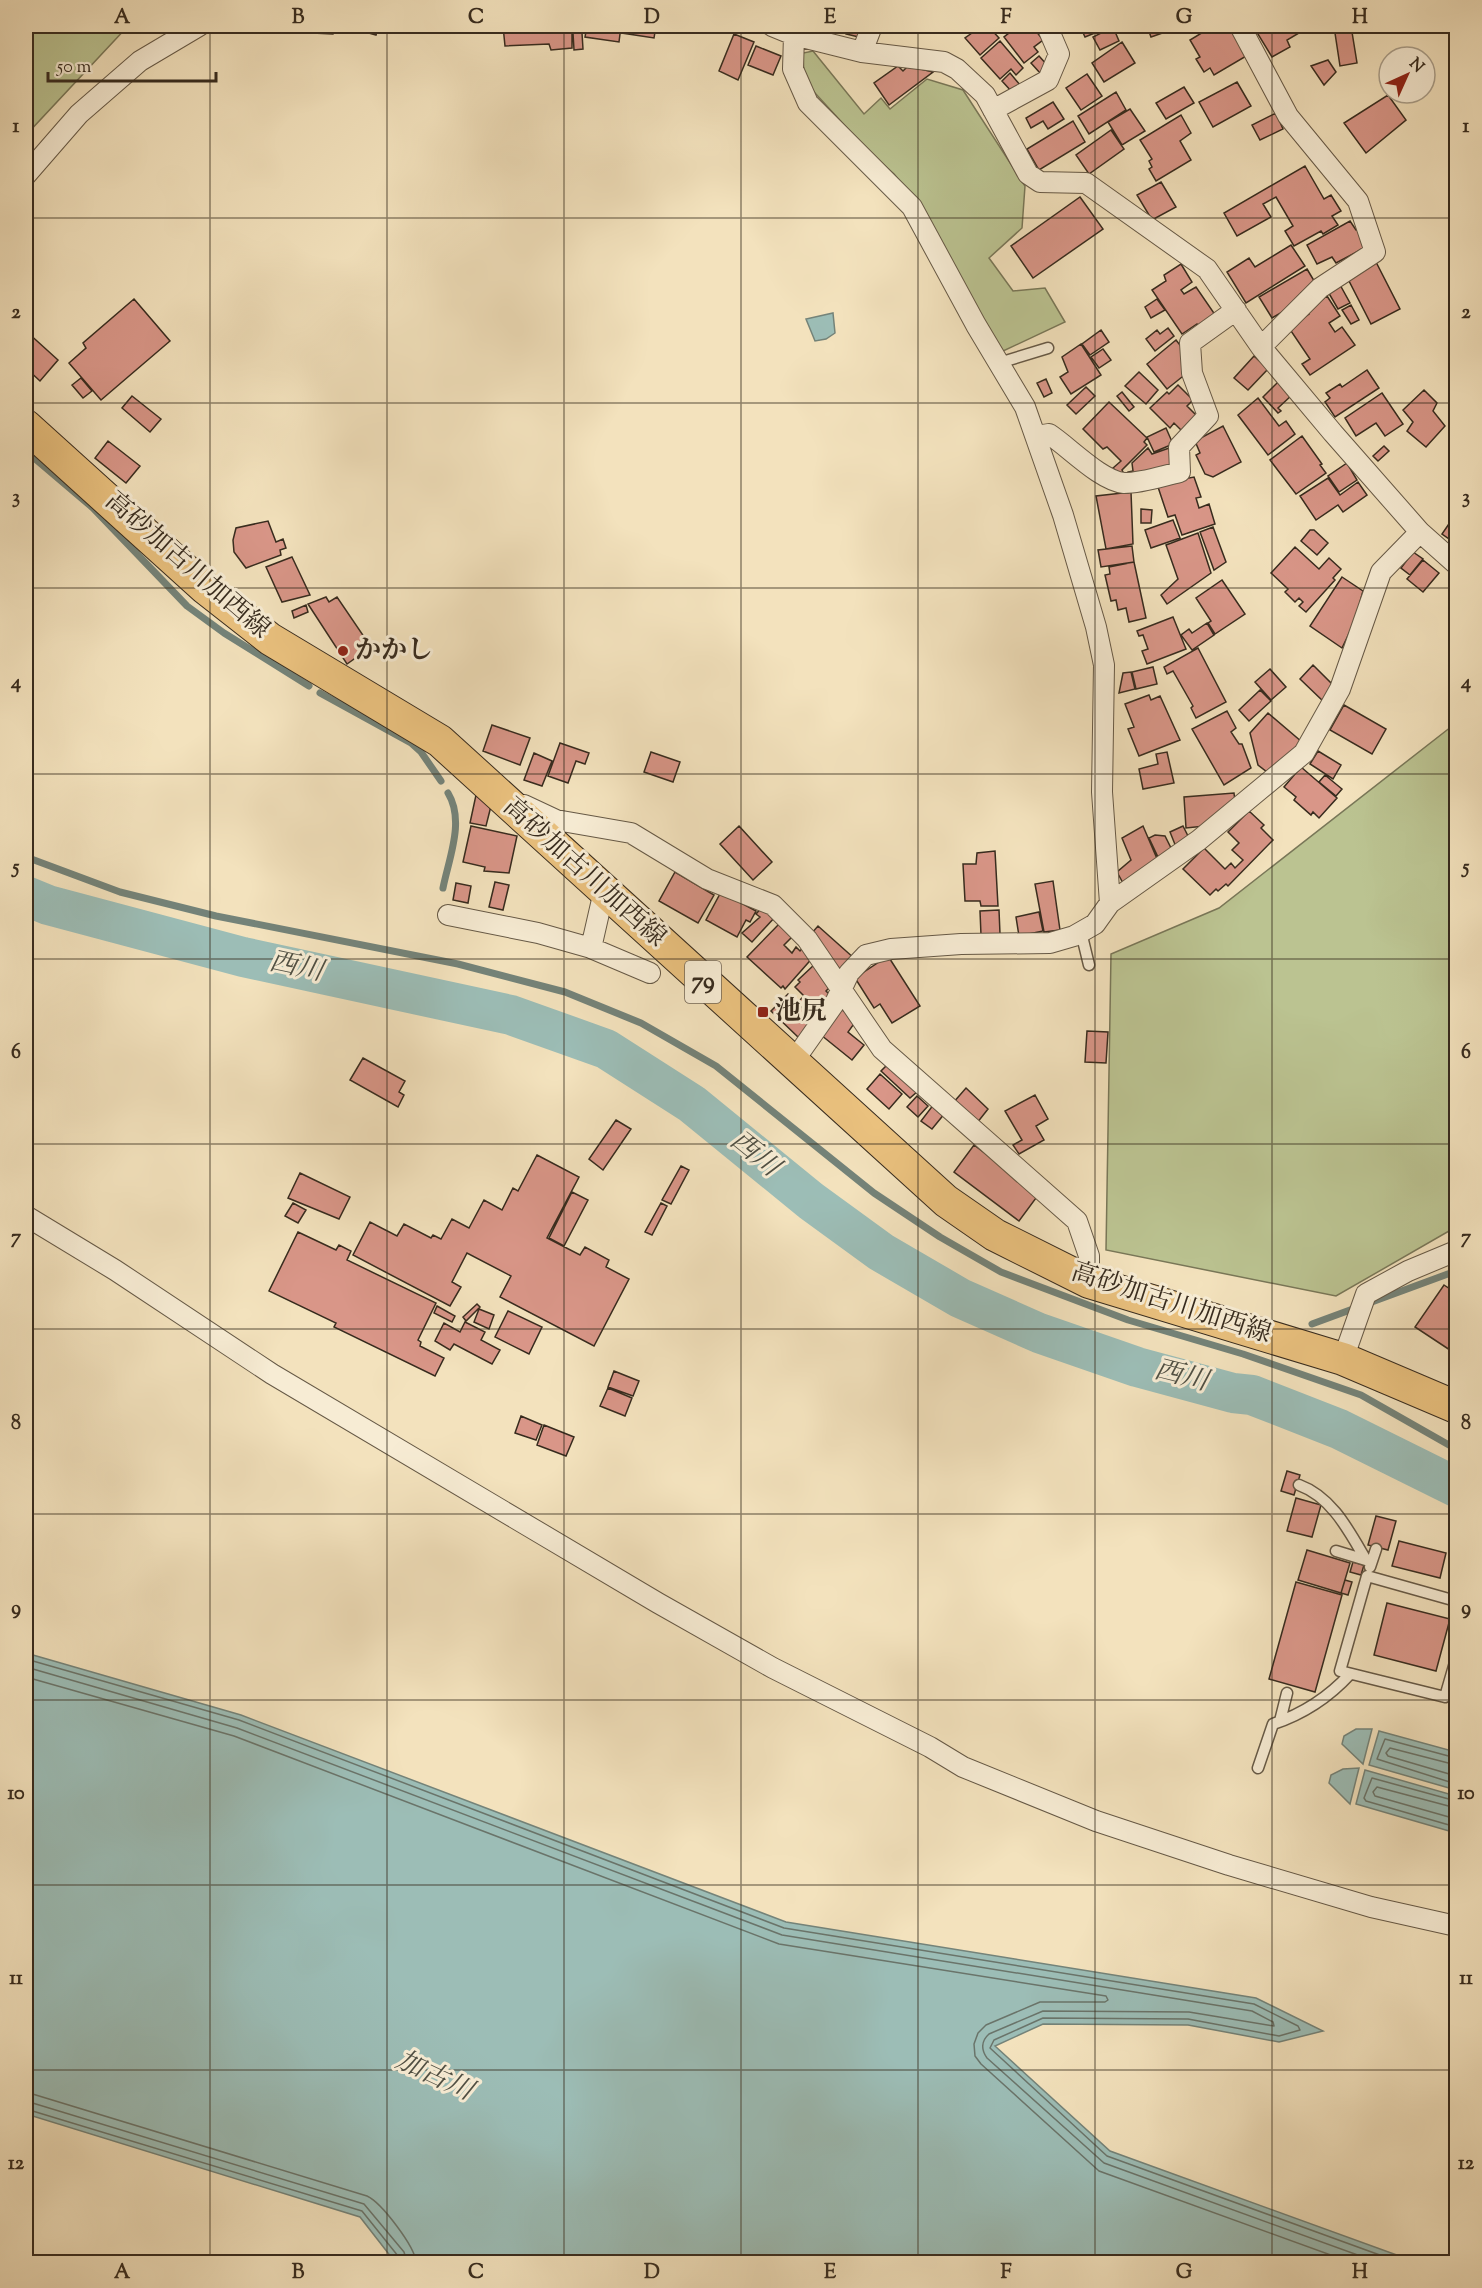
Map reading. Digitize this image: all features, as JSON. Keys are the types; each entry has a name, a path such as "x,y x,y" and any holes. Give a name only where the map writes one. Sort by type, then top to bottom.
{"main road":[{"name":"高砂加古川加西線","path":"26,426 205,588 270,639 440,741 946,1201 994,1234 1089,1282 1343,1359 1456,1407"}],"street":[{"path":"26,175 79,114 140,62 199,26"},
{"path":"772,26 794,35 862,52 944,62 972,81 985,95 1028,174 1040,182 1086,183 1207,269 1261,347 1420,531 1456,564"},
{"path":"862,52 872,26"},
{"path":"993,110 1048,80 1059,54 1047,26"},
{"path":"1240,26 1288,116 1358,201 1375,252 1320,288 1261,347"},
{"path":"794,35 793,69 808,103 912,207 1026,407 1047,430 1106,477 1122,483 1140,482 1180,472 1179,447 1208,416 1192,373 1190,343 1236,310"},
{"path":"1047,430 1104,665 1102,792 1110,903"},
{"path":"793,1062 843,989 849,973 866,956 891,949 961,944 1050,943 1081,932 1095,924 1110,903 1199,840 1304,753 1340,689 1381,572 1420,531"},
{"path":"495,791 556,820 631,833 707,879 773,905 807,939 882,1049 1077,1221 1089,1257 1089,1282"},
{"path":"591,948 604,891"},
{"path":"448,915 538,933 591,948 650,973"},
{"path":"26,1216 115,1270 272,1374 658,1603 773,1668 930,1747 963,1767 1096,1821 1218,1861 1371,1907 1456,1926"},
{"path":"1343,1359 1366,1294 1408,1270 1456,1251"}],"lane":[{"path":"999,363 1048,348"},
{"path":"1081,932 1089,965"},
{"path":"1299,1485 1315,1491 1334,1512 1369,1561"},
{"path":"1322,1509 1334,1512"},
{"path":"1376,1549 1369,1561 1367,1576 1340,1671 1445,1697 1456,1659"},
{"path":"1336,1551 1369,1561"},
{"path":"1367,1576 1456,1601"},
{"path":"1258,1768 1273,1724 1293,1717 1332,1693 1350,1674"},
{"path":"1280,1721 1287,1694"}],"green space":[{"path":"26,26 128,26 26,135"},
{"path":"813,51 864,114 881,98 890,109 927,79 963,90 1025,186 1022,228 989,258 1013,291 1045,288 1065,322 1001,352 918,204 894,174 869,152 804,81 803,53"},
{"path":"1456,723 1456,1227 1336,1296 1106,1250 1111,954 1219,908"}],"water":[{"path":"833,313 835,333 826,339 815,341 806,319"},
{"name":"加古川","path":"26,1653 241,1715 786,1922 1256,1998 1323,2031 1279,2042 1188,2025 1043,2024 995,2046 1110,2151 1416,2262 395,2262 360,2217 26,2114"},
{"path":"1356,1729 1372,1729 1363,1764 1342,1744 1344,1736"},
{"path":"1379,1731 1456,1752 1456,1790 1369,1765"},
{"path":"1359,1768 1350,1804 1329,1783 1331,1775 1343,1769"},
{"path":"1365,1770 1456,1796 1456,1833 1356,1804"}],"building":[{"path":"299,26 336,26 333,34 312,33"},
{"path":"344,26 379,26 376,35"},
{"path":"503,26 568,26 568,30 572,30 572,48 551,50 549,44 505,46"},
{"path":"587,26 621,26 619,42 585,37"},
{"path":"623,26 656,26 654,38 622,33"},
{"path":"848,26 863,26 859,37 846,34"},
{"path":"965,26 988,26 999,38 980,55 965,38 972,33"},
{"path":"1018,26 1032,26 1043,40 1034,47 1038,52 1024,63 1004,37"},
{"path":"1080,26 1112,26 1085,37"},
{"path":"1147,26 1170,26 1171,30 1151,37"},
{"path":"1213,26 1229,26 1248,55 1214,75 1210,68 1204,72 1196,59 1200,57 1190,40"},
{"path":"1253,26 1309,27 1287,40 1290,47 1272,57"},
{"path":"1345,26 1351,26 1357,63 1340,66 1335,33"},
{"path":"1113,27 1119,41 1100,50 1093,37"},
{"path":"573,33 582,33 583,49 574,50"},
{"path":"734,34 754,42 738,80 719,71"},
{"path":"1000,41 1023,68 1016,75 1011,69 1000,79 981,58"},
{"path":"1122,42 1135,63 1104,82 1092,63"},
{"path":"756,46 781,56 773,75 748,65"},
{"path":"1039,56 1048,66 1040,73 1031,63"},
{"path":"1328,60 1336,72 1324,85 1311,66"},
{"path":"898,66 903,71 908,66 933,72 889,105 874,83"},
{"path":"1010,73 1020,85 1012,92 1002,81"},
{"path":"1087,74 1102,96 1081,110 1066,88"},
{"path":"1237,82 1251,106 1213,127 1199,102"},
{"path":"1184,87 1194,103 1166,119 1156,103"},
{"path":"1116,92 1126,110 1089,134 1078,116"},
{"path":"1053,102 1064,119 1048,129 1043,121 1031,128 1026,118"},
{"path":"1377,102 1377,105 1395,105 1406,120 1366,153 1344,123"},
{"path":"1130,109 1145,131 1122,145 1108,122"},
{"path":"1276,113 1283,129 1260,140 1252,125"},
{"path":"1181,115 1191,133 1180,141 1191,160 1156,181 1149,169 1152,167 1149,161 1152,159 1140,140"},
{"path":"1073,121 1085,142 1039,170 1027,149"},
{"path":"1111,130 1124,149 1089,174 1076,155"},
{"path":"1305,166 1324,199 1331,195 1341,211 1332,216 1338,225 1323,234 1321,231 1294,246 1285,231 1293,226 1276,197 1263,204 1271,217 1237,236 1224,213"},
{"path":"1161,182 1176,207 1152,220 1137,195"},
{"path":"1080,197 1103,229 1033,278 1011,246"},
{"path":"1350,221 1358,230 1366,247 1336,263 1332,257 1317,264 1307,245"},
{"path":"1291,245 1305,266 1246,303 1227,272 1249,258 1255,267"},
{"path":"1376,262 1400,309 1371,324 1347,277"},
{"path":"1181,264 1192,282 1181,290 1184,294 1196,287 1218,319 1202,330 1197,324 1182,334 1152,290 1166,281 1164,275"},
{"path":"1307,269 1316,284 1301,293 1305,299 1272,318 1259,297"},
{"path":"1339,283 1350,303 1338,309 1327,290"},
{"path":"1327,296 1340,316 1329,323 1335,332 1342,327 1355,345 1310,375 1302,364 1310,359 1289,328 1309,314 1307,310"},
{"path":"134,299 170,341 101,400 69,363 86,348 83,343"},
{"path":"1157,299 1165,310 1151,318 1145,307"},
{"path":"1351,305 1359,320 1351,324 1342,310"},
{"path":"1168,328 1174,336 1155,351 1146,339 1157,330 1160,334"},
{"path":"1101,330 1109,342 1090,355 1082,344"},
{"path":"26,331 58,360 40,381 26,368"},
{"path":"1176,340 1187,354 1187,373 1167,389 1147,364"},
{"path":"1081,344 1101,375 1071,394 1060,377 1068,372 1062,357"},
{"path":"1103,349 1111,360 1099,368 1091,357"},
{"path":"1254,356 1268,369 1248,390 1234,378"},
{"path":"1367,370 1379,388 1335,417 1325,402 1330,398 1326,393 1340,384 1342,387"},
{"path":"1139,372 1158,390 1146,404 1125,386"},
{"path":"81,378 92,391 83,398 72,385"},
{"path":"1046,379 1052,393 1044,397 1037,383"},
{"path":"1280,380 1293,394 1278,408 1281,411 1278,413 1263,397"},
{"path":"1178,385 1193,400 1187,406 1197,416 1182,431 1174,423 1170,428 1150,408"},
{"path":"1086,387 1095,396 1076,414 1067,405"},
{"path":"1424,390 1437,403 1433,411 1445,426 1426,447 1407,431 1413,422 1403,410"},
{"path":"1122,392 1134,407 1129,411 1117,396"},
{"path":"1382,393 1403,424 1385,436 1376,423 1356,436 1345,418"},
{"path":"132,396 161,419 150,432 122,408"},
{"path":"1258,398 1279,426 1286,421 1295,434 1268,455 1238,415"},
{"path":"1109,402 1147,438 1144,442 1147,445 1122,470 1124,474 1121,477 1113,468 1121,461 1107,447 1103,449 1083,429"},
{"path":"1223,426 1241,462 1213,477 1205,474 1196,455 1200,453 1195,441"},
{"path":"1166,428 1173,444 1154,452 1147,437"},
{"path":"1302,436 1326,473 1296,494 1270,460"},
{"path":"108,441 140,466 126,483 95,458"},
{"path":"1384,446 1389,451 1378,461 1373,456"},
{"path":"1172,447 1176,469 1129,479 1128,472 1133,471 1132,463 1148,448 1152,454"},
{"path":"1347,463 1357,480 1339,492 1328,476"},
{"path":"1194,477 1201,497 1196,498 1199,508 1209,504 1215,524 1182,535 1175,515 1168,517 1157,484"},
{"path":"1328,478 1340,495 1358,482 1367,495 1343,512 1338,505 1316,520 1300,496"},
{"path":"1131,492 1133,544 1106,549 1096,496"},
{"path":"1141,509 1152,510 1151,523 1141,523"},
{"path":"1456,517 1456,536 1452,541 1442,534"},
{"path":"1173,520 1180,538 1151,548 1145,530"},
{"path":"268,521 276,542 283,539 286,548 280,550 281,555 246,568 234,552 233,540 236,528"},
{"path":"1213,527 1226,562 1214,570 1200,532"},
{"path":"1310,530 1314,530 1328,543 1317,555 1301,541"},
{"path":"1198,533 1211,573 1167,604 1161,595 1178,579 1166,545"},
{"path":"1132,546 1134,562 1101,567 1098,550"},
{"path":"1295,547 1319,569 1329,558 1341,569 1333,578 1335,580 1306,612 1299,606 1303,602 1299,598 1295,602 1285,592 1288,589 1271,573"},
{"path":"1413,552 1423,559 1410,575 1401,568"},
{"path":"292,557 310,595 282,602 266,567"},
{"path":"1423,560 1439,573 1423,592 1407,579"},
{"path":"1134,562 1146,618 1129,622 1126,608 1118,610 1116,600 1111,601 1105,575 1110,574 1109,567"},
{"path":"1342,577 1363,591 1355,621 1342,648 1310,626"},
{"path":"1222,580 1245,614 1215,634 1208,623 1211,621 1196,598"},
{"path":"326,597 329,602 337,597 371,647 347,664 308,604"},
{"path":"306,605 308,612 294,618 292,611"},
{"path":"1173,617 1186,649 1147,664 1142,651 1148,649 1143,635 1139,636 1137,631"},
{"path":"1207,623 1214,635 1192,650 1181,635 1189,629 1192,633"},
{"path":"1198,648 1226,702 1196,718 1191,708 1193,706 1173,671 1167,674 1164,667"},
{"path":"1313,665 1333,685 1324,702 1300,679"},
{"path":"1153,667 1157,684 1136,689 1132,672"},
{"path":"1270,669 1286,687 1271,700 1255,682"},
{"path":"1131,672 1135,689 1119,693 1123,673"},
{"path":"1260,690 1271,701 1249,721 1239,710"},
{"path":"1149,695 1151,700 1160,696 1180,740 1139,756 1128,729 1134,727 1125,704"},
{"path":"1344,705 1386,729 1372,754 1330,730"},
{"path":"1227,711 1236,728 1231,732 1239,744 1242,744 1251,768 1224,785 1192,729"},
{"path":"1268,713 1302,742 1271,775 1258,765 1250,733"},
{"path":"492,725 530,738 520,765 483,751"},
{"path":"560,743 589,753 585,764 576,761 568,783 548,776"},
{"path":"1318,751 1341,765 1333,779 1310,764"},
{"path":"651,752 680,762 673,782 644,772"},
{"path":"1167,752 1174,783 1143,789 1139,769 1158,764 1156,754"},
{"path":"534,753 552,761 542,786 524,780"},
{"path":"1301,767 1337,798 1319,818 1313,812 1311,815 1294,800 1296,797 1284,787"},
{"path":"1325,775 1342,789 1336,796 1319,782"},
{"path":"1234,793 1235,801 1205,826 1186,828 1184,797"},
{"path":"476,795 491,806 486,826 470,823"},
{"path":"1249,811 1264,825 1261,828 1273,840 1228,886 1226,884 1218,891 1216,889 1210,895 1183,869 1204,848 1225,869 1231,863 1235,868 1243,860 1232,850 1239,843 1228,832"},
{"path":"471,826 517,836 509,873 484,871 485,867 463,862"},
{"path":"739,826 772,862 753,880 720,844"},
{"path":"1143,826 1158,861 1123,883 1117,872 1131,860 1122,838"},
{"path":"1183,826 1190,840 1176,847 1170,832"},
{"path":"1155,835 1165,836 1172,850 1158,857 1149,838"},
{"path":"995,851 998,906 981,906 980,901 965,901 963,864 976,864 977,853"},
{"path":"675,872 714,895 698,923 659,901"},
{"path":"1053,881 1060,930 1044,932 1035,884"},
{"path":"495,882 509,885 503,910 489,907"},
{"path":"456,883 471,886 468,903 453,900"},
{"path":"721,892 756,911 750,922 746,920 737,937 706,920"},
{"path":"763,906 775,917 752,942 742,933 760,917 756,914"},
{"path":"999,910 1000,934 981,935 980,911"},
{"path":"1039,912 1043,931 1019,936 1016,917"},
{"path":"779,924 792,937 784,945 792,953 796,947 800,951 805,945 815,955 785,989 783,986 781,988 747,957"},
{"path":"818,926 855,959 843,973 811,934"},
{"path":"888,956 920,1006 892,1023 880,1004 874,1008 855,978"},
{"path":"815,964 834,983 826,991 835,1000 815,1018 799,1001 804,996 795,987 800,982 798,980"},
{"path":"788,994 816,1021 799,1038 771,1011"},
{"path":"841,1009 856,1021 848,1032 864,1045 852,1060 821,1035"},
{"path":"1087,1031 1108,1032 1106,1063 1085,1062"},
{"path":"363,1058 405,1081 399,1092 404,1095 398,1107 350,1080"},
{"path":"888,1064 918,1091 910,1098 881,1071"},
{"path":"880,1074 902,1094 889,1109 867,1089"},
{"path":"966,1088 988,1109 977,1123 953,1103"},
{"path":"1035,1095 1048,1119 1036,1126 1044,1140 1019,1154 1013,1145 1022,1140 1005,1111"},
{"path":"917,1096 928,1106 918,1117 907,1107"},
{"path":"934,1104 945,1113 932,1129 921,1121"},
{"path":"616,1120 631,1129 603,1170 589,1159"},
{"path":"974,1145 1039,1194 1019,1221 954,1172"},
{"path":"537,1155 579,1177 547,1238 580,1255 585,1247 609,1260 606,1267 629,1279 594,1346 500,1297 511,1276 467,1253 452,1282 461,1287 450,1306 353,1255 370,1222 397,1236 404,1224 431,1238 433,1235 441,1239 452,1219 469,1228 484,1200 502,1210 513,1188 518,1191"},
{"path":"681,1166 689,1170 671,1204 662,1200"},
{"path":"300,1173 350,1197 339,1219 288,1198"},
{"path":"572,1192 588,1200 564,1246 549,1238"},
{"path":"293,1203 306,1210 298,1223 285,1216"},
{"path":"661,1203 667,1206 652,1235 645,1232"},
{"path":"298,1232 336,1250 339,1245 351,1251 347,1260 436,1303 418,1340 421,1342 420,1346 444,1358 435,1376 334,1327 336,1323 269,1291"},
{"path":"1444,1285 1456,1293 1456,1354 1415,1327"},
{"path":"477,1304 480,1307 466,1321 463,1317"},
{"path":"437,1306 455,1316 452,1322 434,1313"},
{"path":"479,1309 494,1315 489,1329 474,1322"},
{"path":"508,1311 542,1327 529,1354 495,1337"},
{"path":"465,1322 485,1332 481,1340 500,1350 492,1364 454,1344 450,1350 435,1341 444,1323 460,1332"},
{"path":"614,1371 639,1381 633,1396 608,1387"},
{"path":"608,1388 632,1398 625,1416 600,1406"},
{"path":"521,1416 542,1425 536,1440 515,1433"},
{"path":"544,1425 574,1437 566,1456 537,1445"},
{"path":"1287,1471 1300,1475 1294,1495 1281,1491"},
{"path":"1296,1498 1321,1505 1312,1537 1287,1531"},
{"path":"1376,1516 1396,1521 1388,1550 1368,1545"},
{"path":"1399,1541 1446,1553 1440,1578 1392,1566"},
{"path":"1307,1550 1350,1563 1341,1593 1298,1580"},
{"path":"1353,1562 1364,1565 1361,1575 1350,1572"},
{"path":"1345,1580 1352,1582 1348,1595 1341,1593"},
{"path":"1296,1582 1342,1595 1315,1692 1269,1679"},
{"path":"1387,1603 1450,1619 1436,1671 1374,1655"}],"waterway":[{"path":"26,451 93,508 187,606 224,633 309,686"},
{"path":"320,693 411,743 421,752 441,781"},
{"path":"443,888 452,852 455,827 453,804 448,793"},
{"path":"26,857 120,892 216,916 458,964 565,992 641,1023 716,1066 874,1193 940,1237 1001,1272 1128,1320 1243,1354 1361,1395 1456,1449"},
{"name":"西川","path":"26,896 48,905 243,957 511,1015 606,1049 692,1104 811,1201 881,1252 960,1298 1039,1333 1137,1367 1233,1393 1252,1395 1339,1429 1456,1487"},
{"path":"1312,1324 1456,1271"}],"place":[{"name":"かかし","path":"343,651"},
{"name":"池尻","path":"763,1012"}]}
